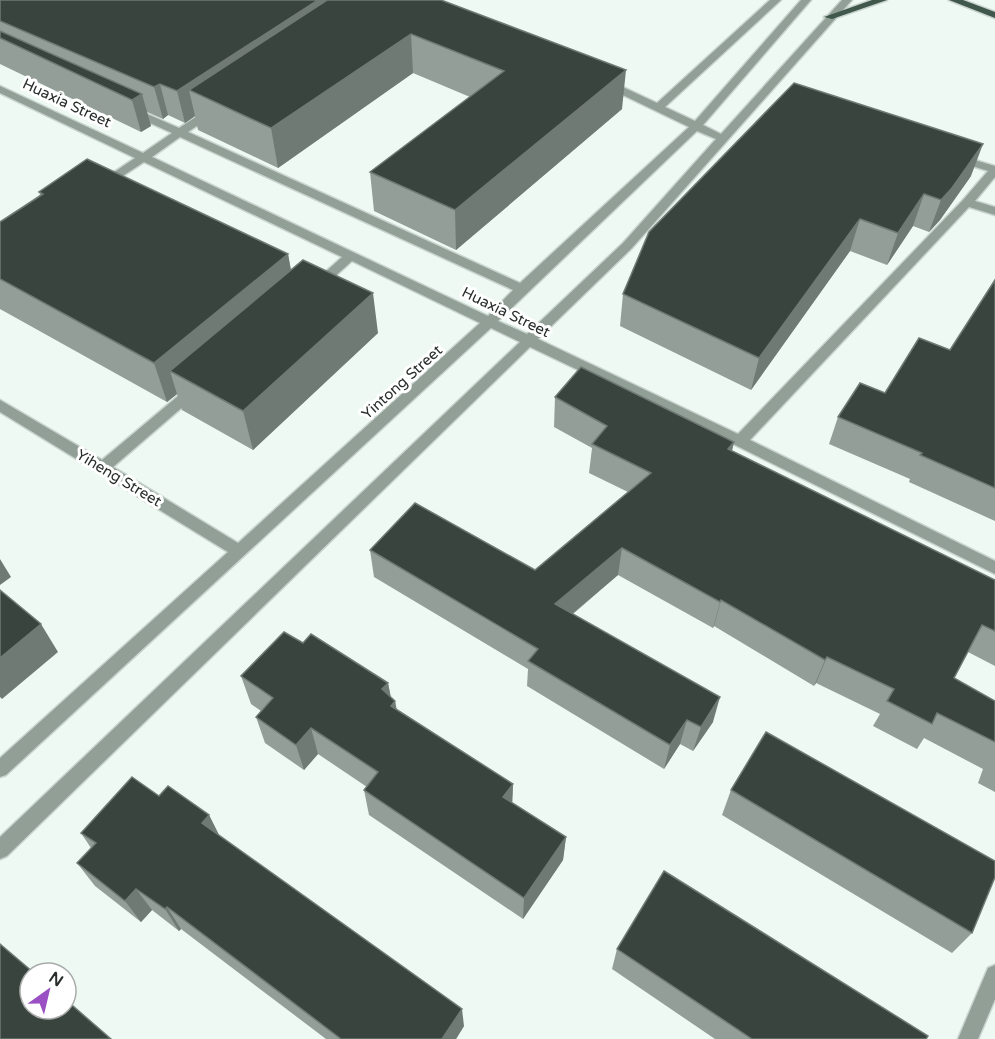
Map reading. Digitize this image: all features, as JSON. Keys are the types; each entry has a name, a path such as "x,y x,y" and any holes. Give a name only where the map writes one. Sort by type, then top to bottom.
{"main road":[{"path":"829,17 882,0"},
{"path":"954,0 995,15"},
{"path":"977,0 995,6"}],"street":[{"path":"658,107 776,0"},
{"name":"Yintong Street","path":"0,769 488,323 697,125 806,0"},
{"path":"0,850 627,246 722,138 765,98 829,17 847,0"},
{"path":"594,78 722,138"},
{"name":"Huaxia Street","path":"0,89 740,441 995,568"},
{"path":"95,190 220,106"},
{"path":"125,108 522,289"},
{"path":"740,441 967,203 995,170 950,156"},
{"path":"967,203 995,211"},
{"path":"303,297 350,256"},
{"path":"102,468 209,377"},
{"name":"Yiheng Street","path":"0,405 239,551"},
{"path":"968,1039 995,975"}],"building":[{"path":"0,0 318,0 177,91 160,84 154,87 0,21"},
{"path":"327,0 441,0 626,70 455,210 370,172 504,71 411,34 271,128 189,90"},
{"path":"0,31 142,94 132,100 0,38"},
{"path":"794,83 983,144 941,200 924,194 898,233 860,219 759,358 623,294 649,232"},
{"path":"87,159 288,254 154,363 0,279 0,222 43,194 39,192"},
{"path":"303,260 373,293 243,411 170,371"},
{"path":"995,280 995,488 920,455 922,453 838,417 860,383 885,393 919,338 950,350"},
{"path":"581,367 734,442 728,449 995,580 995,631 982,625 954,678 995,701 995,742 937,713 932,724 887,701 894,689 827,657 825,660 721,600 720,602 622,548 555,604 720,697 701,727 687,720 670,745 528,661 538,649 370,550 415,503 535,570 651,473 592,444 607,426 555,397"},
{"path":"0,590 41,624 0,658"},
{"path":"284,632 303,643 311,634 388,683 382,689 395,701 391,706 513,784 503,797 566,837 524,898 364,790 378,772 311,728 296,745 256,717 273,698 241,676"},
{"path":"766,732 995,861 995,877 972,933 731,790"},
{"path":"132,777 159,796 168,786 209,815 202,823 462,1009 442,1039 341,1039 167,907 165,909 136,889 125,901 77,863 96,843 81,833"},
{"path":"664,871 928,1036 926,1039 752,1039 617,949"},
{"path":"0,944 20,961 18,961 18,1021 78,1021 78,1010 111,1039 0,1039"}]}
